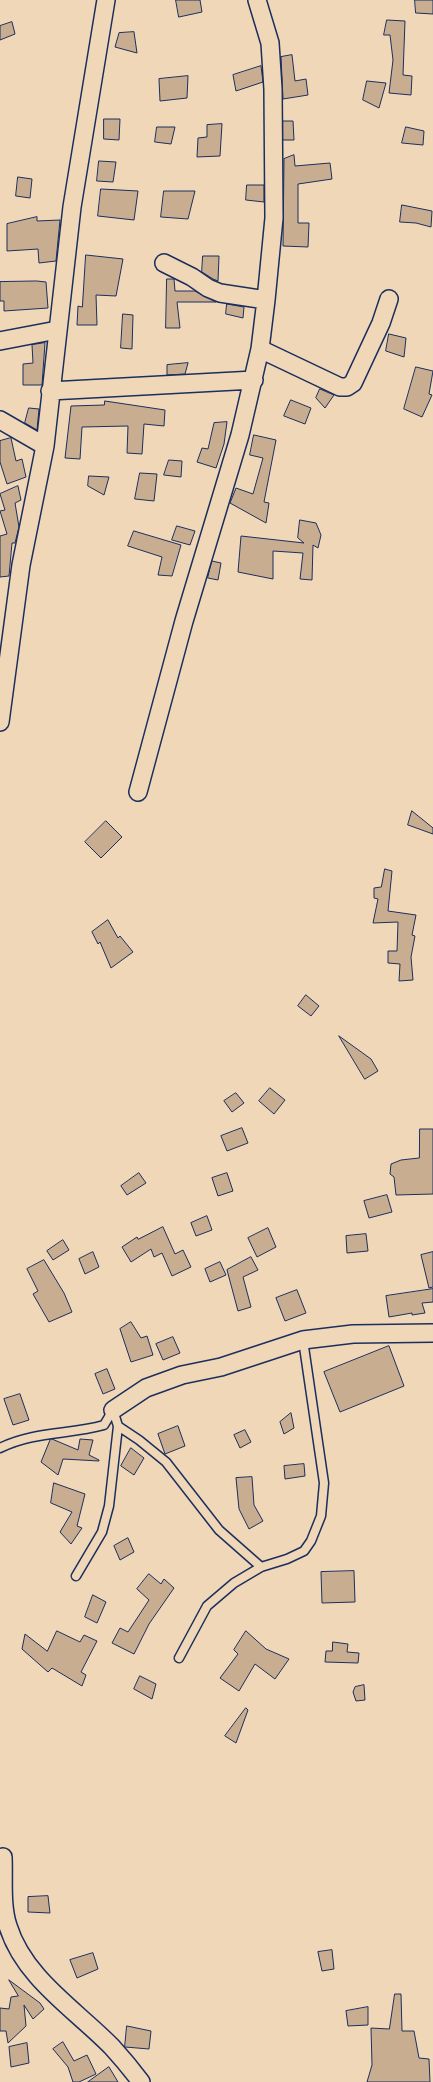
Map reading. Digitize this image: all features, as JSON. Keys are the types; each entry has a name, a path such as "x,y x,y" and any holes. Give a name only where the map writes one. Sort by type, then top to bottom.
{"street":[{"path":"0,722 7,620 21,565 45,446 50,391 72,207 106,0"},
{"path":"138,792 184,621 240,435 260,349 274,218 273,89 270,43 257,0"},
{"path":"164,263 192,277 208,288 220,293 266,300"},
{"path":"260,349 340,387 347,387 353,383 381,323 389,299"},
{"path":"0,341 57,330"},
{"path":"50,391 254,380"},
{"path":"0,420 45,446"},
{"path":"113,1410 146,1388 182,1375 221,1367 303,1340 353,1334 433,1333"},
{"path":"3,1857 4,1897 7,1925 17,1948 32,1970 69,2008 112,2047 141,2082"}],"lane":[{"path":"179,1658 207,1606 234,1582 261,1567 287,1559 304,1551 311,1541 321,1516 324,1483 303,1340"},
{"path":"76,1576 102,1532 109,1506 118,1426 113,1410"},
{"path":"0,1448 12,1442 42,1434 86,1430 104,1425 113,1410"},
{"path":"118,1426 139,1440 166,1462 219,1530 261,1567"}],"building":[{"path":"176,0 200,0 202,12 179,17"},
{"path":"415,0 433,0 433,14 416,13"},
{"path":"387,20 405,21 403,75 412,76 411,95 389,93 393,60 390,35 384,35"},
{"path":"12,22 15,34 0,40 0,26"},
{"path":"134,32 137,53 115,47 119,33"},
{"path":"292,55 295,81 306,79 308,95 283,99 281,57"},
{"path":"261,66 263,82 236,91 233,75"},
{"path":"188,76 187,98 160,101 159,79"},
{"path":"367,81 386,83 379,108 363,100"},
{"path":"104,119 120,119 119,140 104,139"},
{"path":"283,121 293,121 294,140 283,140"},
{"path":"222,124 220,156 197,157 198,138 207,137 207,125"},
{"path":"157,127 175,127 171,144 155,142"},
{"path":"406,127 424,131 423,145 402,143"},
{"path":"294,155 295,166 330,163 332,179 298,184 298,223 309,223 308,247 283,246 284,159"},
{"path":"99,161 116,162 113,182 97,181"},
{"path":"18,177 32,179 30,198 16,196"},
{"path":"247,185 264,185 264,202 246,200"},
{"path":"101,189 138,191 134,220 98,216"},
{"path":"164,191 195,191 188,219 161,217"},
{"path":"402,205 432,211 431,227 416,223 400,222"},
{"path":"37,217 37,221 60,220 56,261 39,263 38,249 7,251 7,224"},
{"path":"86,255 123,259 116,296 96,295 97,325 77,325 78,306 82,307"},
{"path":"203,256 219,256 218,281 202,272"},
{"path":"167,279 174,279 175,291 195,291 216,302 177,302 180,328 166,328"},
{"path":"0,282 46,282 48,308 4,311 4,301 0,301"},
{"path":"227,304 244,307 243,318 226,314"},
{"path":"123,314 133,315 132,349 121,348"},
{"path":"389,334 406,338 404,357 386,351"},
{"path":"45,343 42,385 23,385 23,364 33,363 32,345"},
{"path":"188,363 185,374 167,375 167,365"},
{"path":"416,367 433,371 429,394 432,395 422,417 404,409"},
{"path":"320,389 334,395 325,408 316,398"},
{"path":"291,400 311,408 305,424 284,416"},
{"path":"105,401 165,410 164,426 144,424 142,454 127,453 128,426 82,427 80,459 65,458 71,406 104,405"},
{"path":"29,408 39,409 37,430 25,423"},
{"path":"227,422 224,444 216,468 197,462 202,448 208,449 214,423"},
{"path":"254,435 276,440 264,502 269,503 266,523 230,503 236,488 253,494 263,458 250,455"},
{"path":"11,438 16,461 22,459 26,477 7,484 0,462 0,441"},
{"path":"169,460 182,461 181,477 164,475"},
{"path":"140,473 157,474 154,501 135,499"},
{"path":"89,476 109,477 104,495 88,486"},
{"path":"18,486 21,500 15,503 19,527 15,543 12,543 9,576 0,577 0,536 7,534 0,511 5,510 0,494"},
{"path":"300,520 316,523 321,535 318,548 313,545 312,580 300,579 303,553 273,551 273,579 238,572 241,536 304,543 298,538"},
{"path":"177,526 195,531 190,545 172,540"},
{"path":"134,531 181,545 172,576 158,575 162,557 128,546"},
{"path":"212,561 221,563 218,580 208,578"},
{"path":"412,811 433,828 433,834 408,825"},
{"path":"106,821 122,837 101,858 85,842"},
{"path":"385,869 392,871 388,911 416,915 412,935 415,936 411,957 413,980 399,981 400,964 388,963 388,951 397,951 398,922 373,923 378,899 374,898 374,888 381,887"},
{"path":"108,920 118,938 120,936 133,952 111,968 100,942 98,944 92,932"},
{"path":"306,995 319,1006 311,1016 298,1006"},
{"path":"339,1036 371,1059 378,1071 365,1079"},
{"path":"270,1088 285,1100 274,1114 259,1101"},
{"path":"236,1093 244,1103 232,1112 224,1101"},
{"path":"242,1128 248,1143 227,1151 221,1136"},
{"path":"420,1129 433,1129 433,1194 396,1195 394,1177 390,1174 391,1164 401,1160 419,1158"},
{"path":"139,1173 146,1183 127,1195 121,1186"},
{"path":"227,1173 233,1191 218,1196 212,1178"},
{"path":"387,1195 392,1212 369,1218 364,1201"},
{"path":"207,1216 212,1230 196,1236 191,1223"},
{"path":"163,1227 175,1254 183,1250 191,1267 172,1276 162,1253 154,1257 151,1249 131,1262 122,1247 137,1237 138,1239"},
{"path":"268,1228 276,1247 257,1257 248,1238"},
{"path":"366,1234 368,1251 347,1253 346,1236"},
{"path":"63,1240 69,1250 53,1260 47,1251"},
{"path":"93,1252 99,1267 85,1274 79,1259"},
{"path":"433,1252 433,1287 429,1288 421,1255"},
{"path":"251,1257 258,1270 243,1277 251,1307 238,1311 227,1270"},
{"path":"44,1260 64,1293 72,1312 49,1322 33,1294 38,1291 27,1269"},
{"path":"220,1262 226,1275 210,1282 205,1269"},
{"path":"433,1289 433,1302 422,1303 425,1313 412,1315 412,1313 389,1317 386,1296"},
{"path":"297,1290 306,1313 285,1321 276,1298"},
{"path":"131,1322 141,1338 147,1336 153,1355 131,1362 120,1329"},
{"path":"173,1337 180,1353 163,1360 156,1344"},
{"path":"389,1346 404,1386 340,1412 324,1372"},
{"path":"107,1369 115,1389 103,1394 95,1374"},
{"path":"20,1394 29,1420 13,1425 4,1399"},
{"path":"291,1413 294,1428 284,1434 280,1422"},
{"path":"178,1426 185,1446 165,1454 158,1434"},
{"path":"245,1430 251,1442 240,1448 234,1435"},
{"path":"52,1439 78,1450 80,1439 93,1440 89,1455 99,1461 63,1459 58,1475 41,1462 50,1440"},
{"path":"131,1448 144,1458 134,1475 121,1466"},
{"path":"304,1464 305,1476 285,1479 284,1466"},
{"path":"252,1477 254,1505 263,1521 249,1529 239,1509 236,1478"},
{"path":"54,1483 85,1494 77,1526 82,1528 71,1544 60,1532 72,1512 51,1503"},
{"path":"128,1538 134,1552 120,1560 114,1546"},
{"path":"354,1571 355,1602 322,1603 321,1572"},
{"path":"149,1574 161,1584 164,1579 174,1588 149,1624 134,1654 112,1643 120,1628 128,1632 149,1600 137,1589"},
{"path":"93,1595 106,1602 97,1623 85,1617"},
{"path":"57,1631 80,1642 84,1635 97,1641 81,1672 86,1675 82,1686 52,1668 48,1672 22,1649 25,1634 47,1651"},
{"path":"246,1631 266,1649 289,1659 275,1679 255,1664 239,1691 220,1678 238,1654 234,1650"},
{"path":"333,1642 348,1644 347,1652 359,1653 358,1663 325,1662 326,1651 332,1651"},
{"path":"140,1676 156,1684 152,1699 134,1689"},
{"path":"364,1685 365,1700 356,1701 353,1692 355,1687"},
{"path":"246,1708 248,1710 236,1743 225,1736"},
{"path":"48,1896 50,1913 28,1912 28,1897"},
{"path":"332,1950 334,1969 322,1971 318,1952"},
{"path":"93,1953 98,1969 77,1978 70,1960"},
{"path":"9,1980 40,2003 44,2009 33,2019 24,2005 26,2026 8,2043 6,2031 0,2031 0,2008 9,2009 11,1997 18,1996"},
{"path":"395,1994 401,1994 402,2031 414,2031 419,2058 429,2059 430,2082 367,2082 372,2065 371,2028 389,2029"},
{"path":"368,2007 368,2025 348,2026 346,2011"},
{"path":"127,2026 151,2031 149,2049 125,2047"},
{"path":"63,2042 74,2061 87,2055 96,2074 79,2082 73,2082 68,2067 53,2049"},
{"path":"27,2043 29,2063 11,2067 9,2047"},
{"path":"109,2067 118,2082 88,2082"}]}
